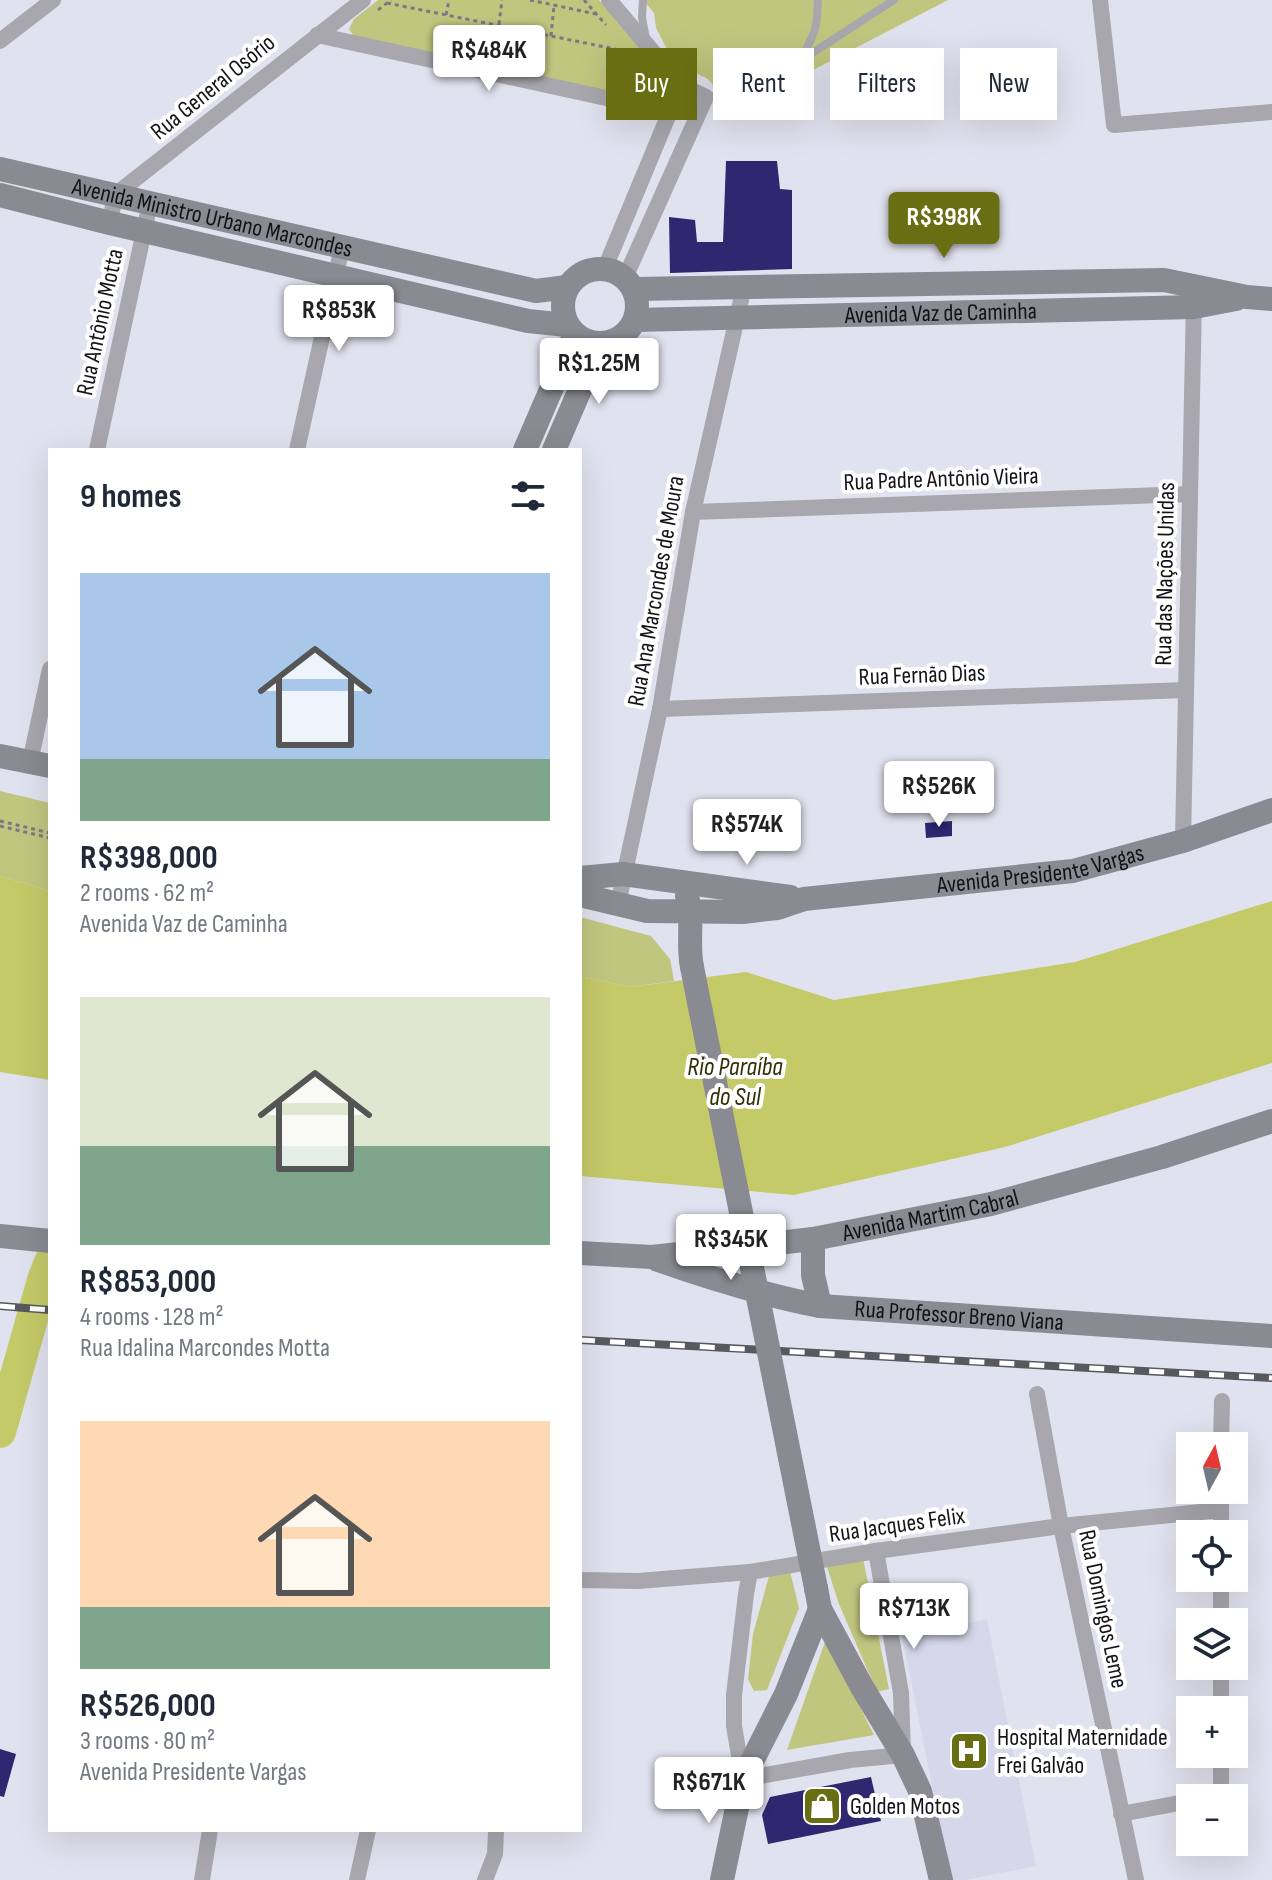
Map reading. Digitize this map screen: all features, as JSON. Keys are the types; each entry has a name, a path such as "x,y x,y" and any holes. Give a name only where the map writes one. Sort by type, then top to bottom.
{"street":[{"path":"0,41 53,0"},
{"name":"Rua General Osório","path":"115,195 363,0"},
{"path":"609,0 648,46"},
{"path":"1100,0 1114,125 1272,112"},
{"path":"317,35 606,98"},
{"path":"622,278 706,97 697,93"},
{"path":"622,278 668,120"},
{"name":"Avenida Ministro Urbano Marcondes","path":"0,169 536,291 567,287"},
{"name":"Avenida Ministro Urbano Marcondes","path":"0,195 571,329"},
{"path":"110,223 115,195"},
{"name":"Rua Antônio Motta","path":"97,448 150,203"},
{"path":"297,448 342,247"},
{"path":"592,269 622,278 637,302 635,320 627,332 613,341 588,342 571,329 562,306 567,287 576,276 592,269"},
{"name":"Avenida Vaz de Caminha","path":"622,278 744,287 1164,280 1194,296"},
{"name":"Rua Ana Marcondes de Moura","path":"618,904 660,709 693,512 744,287"},
{"name":"Avenida Vaz de Caminha","path":"635,320 1194,296 1272,299"},
{"name":"Rua das Nações Unidas","path":"1183,841 1194,296"},
{"path":"526,448 571,329"},
{"path":"555,448 600,343"},
{"name":"Rua Padre Antônio Vieira","path":"693,512 1190,494"},
{"path":"0,756 40,764 48,688"},
{"name":"Rua Fernão Dias","path":"660,709 1186,690"},
{"name":"Avenida Presidente Vargas","path":"582,895 647,911 743,912 777,908 804,899 1073,871 1183,841 1272,810"},
{"name":"Avenida Presidente Vargas","path":"582,878 623,874 804,899"},
{"path":"683,883 691,911 690,958 818,1598 862,1687 903,1755 920,1791 941,1880"},
{"path":"647,911 690,958"},
{"name":"Avenida Martim Cabral","path":"582,1253 652,1257 813,1239 991,1204 1162,1157 1272,1121"},
{"path":"0,1236 48,1241"},
{"path":"813,1239 813,1275 820,1306"},
{"name":"Rua Professor Breno Viana","path":"652,1257 713,1279 820,1306 1272,1336"},
{"name":"Rua Domingos Leme","path":"1037,1394 1061,1526 1136,1880"},
{"path":"1221,1432 1222,1401"},
{"path":"1221,1504 1221,1520"},
{"name":"Rua Jacques Felix","path":"582,1580 638,1581 750,1572 1061,1526 1221,1510"},
{"path":"876,1551 901,1693 903,1755"},
{"path":"743,1779 734,1726 734,1695 750,1572"},
{"path":"722,1880 743,1779 786,1694 818,1598"},
{"path":"743,1779 850,1760 903,1755"},
{"path":"1121,1814 1176,1804"},
{"path":"202,1880 210,1832"},
{"path":"357,1880 368,1832"},
{"path":"485,1880 495,1854 496,1832"}],"lane":[{"path":"643,0 642,17 648,46"},
{"path":"806,48 816,29 818,0"},
{"path":"814,52 894,0"},
{"path":"706,97 713,96"}],"path":[{"path":"446,15 449,0"},
{"path":"493,73 502,0"},
{"path":"530,0 596,14"},
{"path":"584,0 614,33"},
{"path":"387,3 631,53 622,43"},
{"path":"551,36 554,5"},
{"path":"0,824 48,835"}],"shaded area":[{"path":"378,0 599,0 641,48 606,48 606,93 356,39 349,29 354,19"},
{"path":"643,0 948,0 855,48 830,48 830,61 814,70 814,48 713,48 713,85 697,74 697,48 666,48 656,28 654,13"},
{"path":"0,791 48,803 48,890 0,876"},
{"path":"582,918 651,936 670,959 674,981 630,987 582,976"},
{"path":"863,1558 889,1689 877,1692 839,1604 826,1564"},
{"path":"790,1571 799,1608 767,1690 754,1691 748,1679 753,1634 769,1576"},
{"name":"Hospital Maternidade Frei Galvão","path":"987,1619 1036,1866 951,1880 902,1636"},
{"path":"826,1639 874,1735 787,1750"}],"water":[{"path":"0,876 48,890 48,1080 0,1072"},
{"name":"Rio Paraíba do Sul","path":"1272,901 1272,1063 1005,1147 794,1195 582,1176 582,976 630,987 746,972 834,1000 1075,962"}],"building":[{"path":"726,161 777,161 780,189 792,190 792,269 670,273 669,217 695,220 697,242 723,242"},
{"path":"952,821 952,836 926,838 925,823"},
{"path":"0,1749 16,1754 4,1797 0,1796"},
{"name":"Golden Motos","path":"871,1777 881,1821 768,1844 762,1815 770,1797"}],"waterway":[{"path":"0,1432 48,1267"}],"railway":[{"path":"0,1306 48,1310"},
{"path":"582,1340 1272,1378"}],"place":[{"name":"Hospital Maternidade Frei Galvão","path":"969,1751"},
{"name":"Golden Motos","path":"822,1806"}]}
